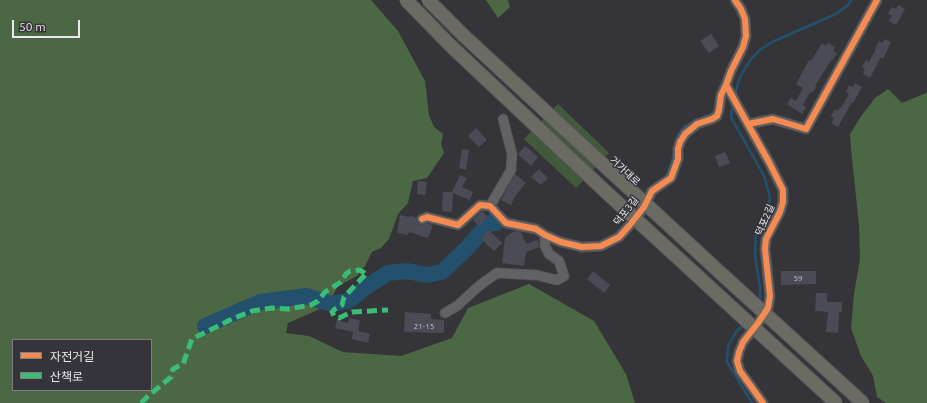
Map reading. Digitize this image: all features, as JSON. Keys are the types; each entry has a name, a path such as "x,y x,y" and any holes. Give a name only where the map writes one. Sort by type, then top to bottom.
{"highway":[{"path":"406,0 464,58 629,213 836,403"},
{"name":"거가대로","path":"428,0 463,35 719,273 863,403"}],"street":[{"path":"726,86 731,71 743,47 746,36 745,19 735,0"},
{"path":"748,124 774,119 806,129 877,0"},
{"name":"덕포2길","path":"726,86 783,190 783,202 780,212 766,239 765,249 770,296 768,308 743,342 737,361 740,370 763,403"},
{"name":"덕포3길","path":"490,206 506,223 536,229 561,242 582,247 601,246 619,237 644,206 652,191 671,178 678,159 680,142 685,134 697,124 717,116 721,95 726,86"},
{"path":"422,219 427,217 458,225 480,205 490,206 511,170 512,154 503,119"},
{"path":"445,313 457,306 480,285 497,273 536,275 557,280 564,276 559,261 549,254 545,246 545,235"}],"green space":[{"path":"0,0 371,0 398,31 425,81 429,115 434,127 443,134 441,144 444,153 427,178 413,181 408,203 398,214 389,239 381,248 372,252 365,266 357,276 338,286 327,306 288,323 286,333 309,336 343,352 401,356 452,338 468,308 529,284 594,321 626,374 635,403 0,403"},
{"path":"486,0 508,0 510,7 498,18"},
{"path":"888,89 902,103 926,93 927,91 927,403 886,403 877,397 873,376 861,356 851,328 854,294 860,259 859,225 850,134 875,98"},
{"path":"558,104 609,153 576,188 524,139"}],"building":[{"path":"898,5 905,9 896,25 889,21 892,16 888,14 892,7 896,9"},
{"path":"711,34 719,46 709,53 700,41"},
{"path":"885,39 891,42 883,59 881,57 870,78 863,74 865,69 862,67 866,60 869,62 879,41 882,43"},
{"path":"822,43 826,46 828,43 835,47 833,51 837,53 812,93 810,92 803,105 806,107 802,114 787,104 791,98 796,101 803,88 796,84 809,60 811,61"},
{"path":"855,83 862,87 838,127 831,123 834,118 831,116 835,109 838,111 840,107 841,108 849,94 846,92 849,85 853,87"},
{"path":"476,128 487,140 479,147 468,136"},
{"path":"525,146 538,157 531,166 518,154"},
{"path":"462,149 469,150 466,170 459,168"},
{"path":"725,152 730,163 719,167 715,156"},
{"path":"539,169 548,178 541,185 531,177"},
{"path":"515,174 526,183 515,196 511,205 501,200"},
{"path":"460,175 467,178 462,187 473,192 470,200 453,193 452,212 442,211 443,192 452,192"},
{"path":"418,181 427,182 425,195 417,194"},
{"path":"482,211 488,217 479,226 473,220"},
{"path":"400,215 409,217 409,215 416,218 417,222 421,225 427,223 433,225 428,238 409,232 408,235 397,233"},
{"path":"489,230 502,243 494,251 481,239"},
{"path":"516,231 521,232 526,244 537,240 539,244 539,247 526,252 524,266 502,263 505,238 509,234"},
{"path":"593,271 610,285 604,293 587,279"},
{"path":"781,271 816,271 816,284 781,285"},
{"path":"816,293 827,293 827,302 842,302 842,312 839,312 838,333 826,332 828,312 815,311"},
{"path":"405,312 431,314 431,319 444,320 444,333 404,332"},
{"path":"349,318 360,320 358,331 370,334 368,343 352,339 353,332 335,328 337,320 348,323"}],"waterway":[{"path":"735,96 739,79 752,58 760,50 772,42 836,14 848,5 851,0"},
{"path":"733,104 731,117 764,176 770,197 766,215 756,235 755,257 760,287 760,298 758,302"},
{"path":"677,139 679,133 685,126 692,123"},
{"path":"666,177 674,153"},
{"path":"205,326 260,302 306,296 332,304 350,300 366,287 388,273 407,271 427,275 442,272 467,248 489,223 496,223"},
{"path":"744,324 736,332 728,346 727,362 752,403"}],"marked path":[{"path":"141,403 171,377 173,369 183,364 192,339 232,319 252,311 272,308 288,309 311,305 318,301 325,292 341,282 350,271 359,270 367,275 365,275 344,297 342,305 332,312 334,316 339,318 352,312 388,310"}],"cycle path":[{"path":"735,0 745,19 746,36 743,47 726,85 783,190 783,202 780,212 766,239 765,249 770,296 768,308 743,342 737,361 740,371 763,403"},
{"path":"748,124 773,119 806,129 877,0"},
{"path":"422,219 427,217 458,225 480,205 490,206 506,223 536,229 561,242 582,247 601,246 619,237 644,207 652,191 671,178 678,159 680,142 685,134 697,124 717,116 721,95 726,85"}]}
